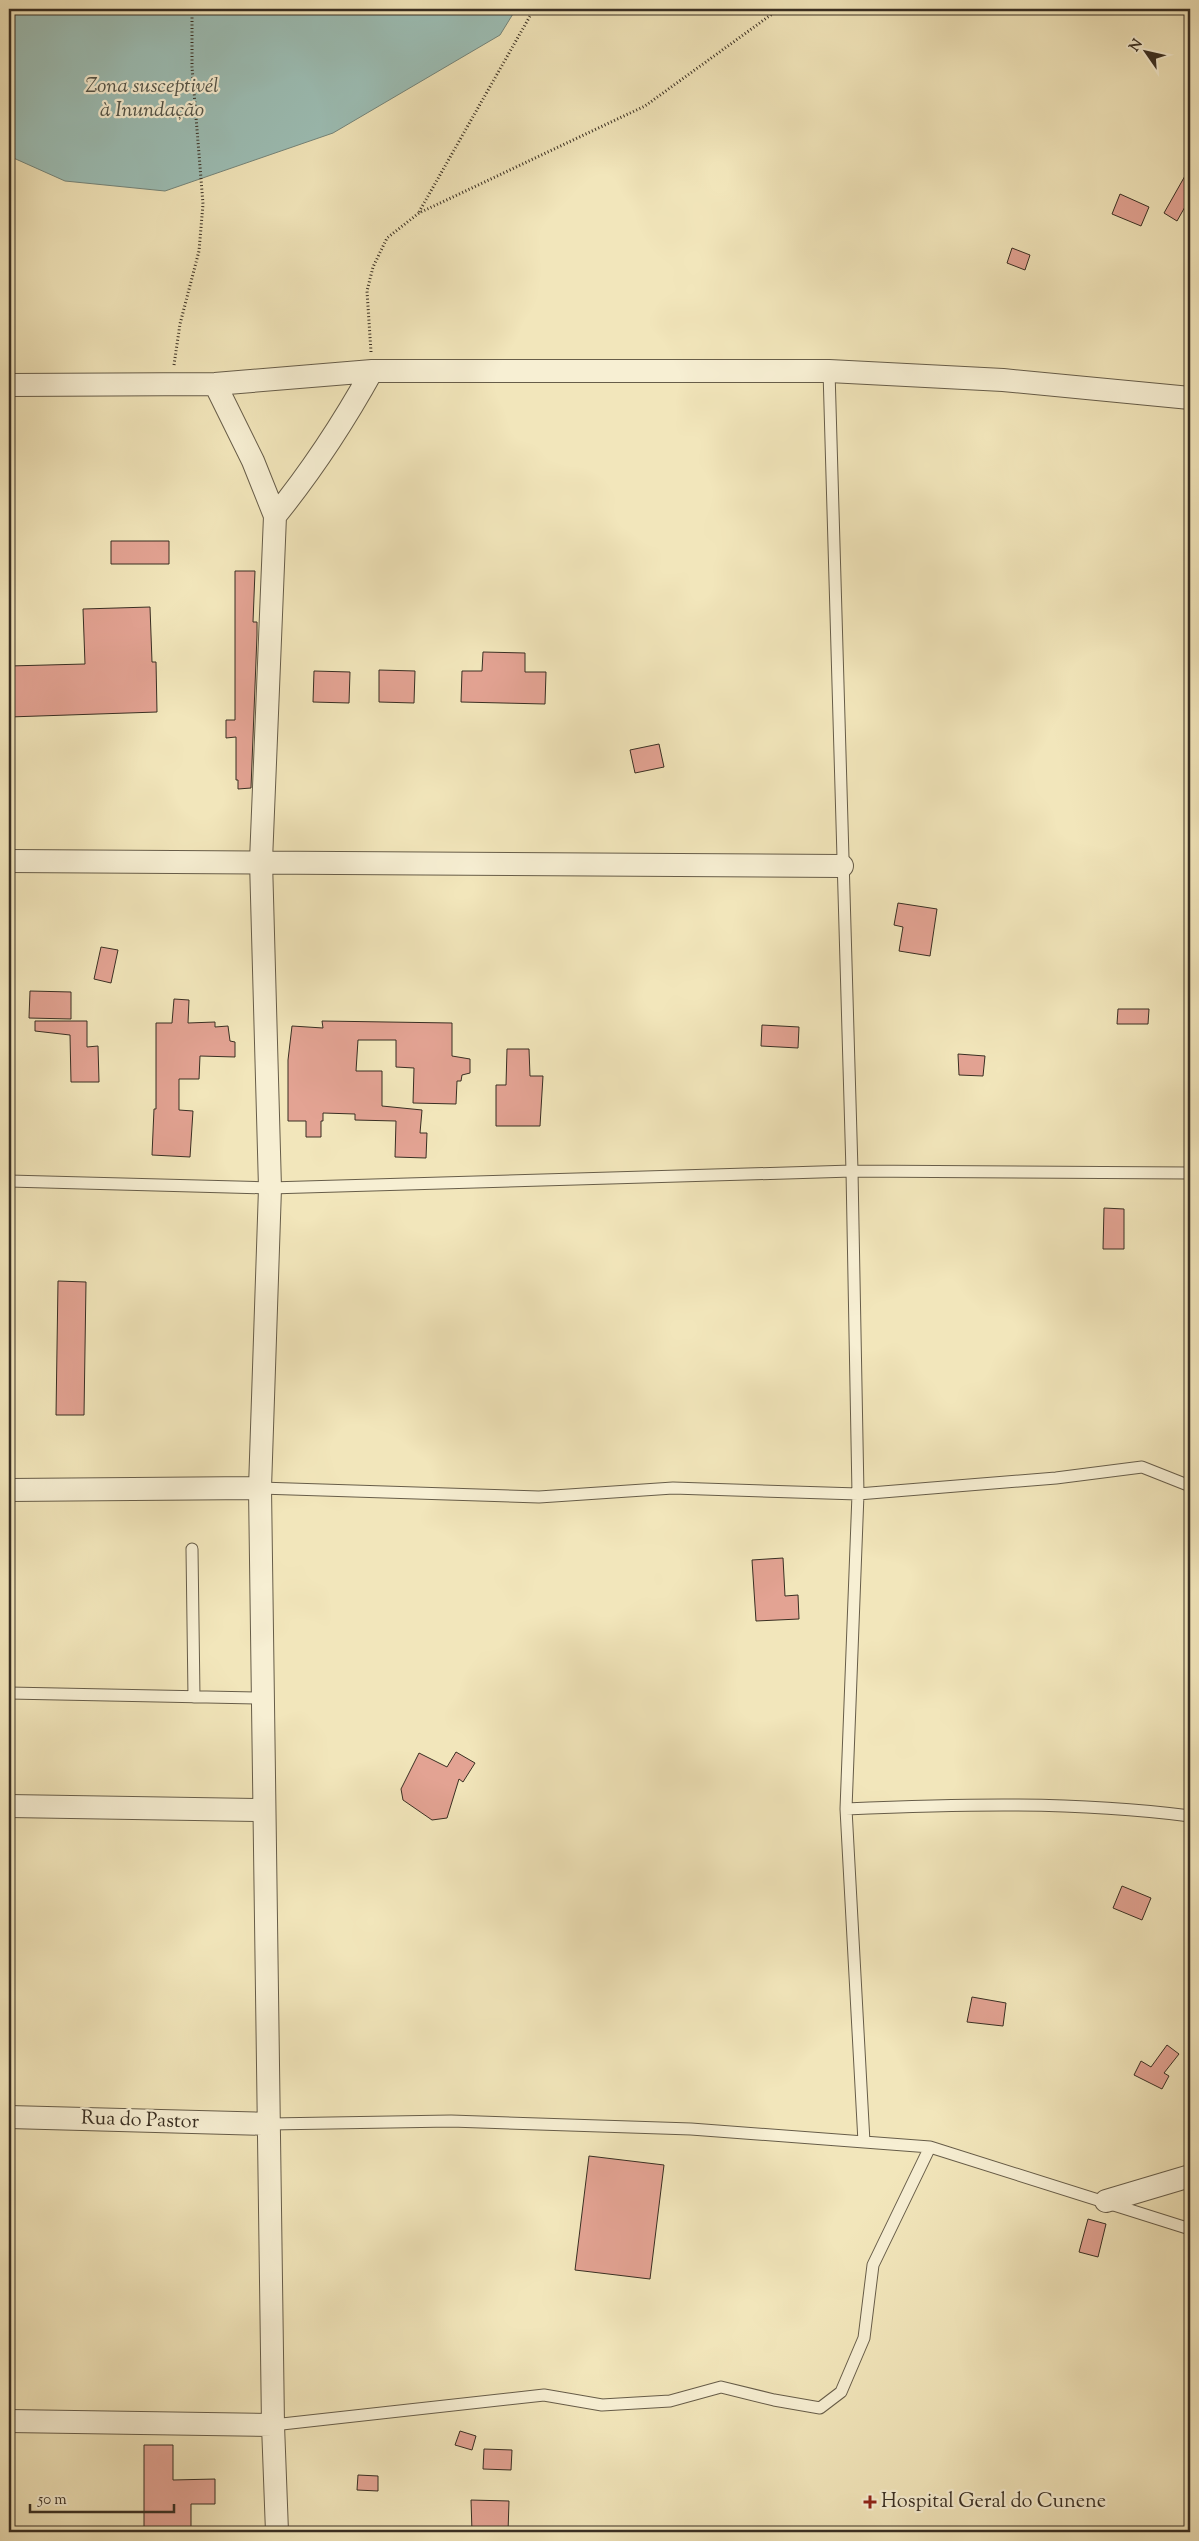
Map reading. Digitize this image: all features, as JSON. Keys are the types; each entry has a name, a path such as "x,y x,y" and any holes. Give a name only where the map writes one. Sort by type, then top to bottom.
{"street":[{"path":"9,385 215,384 372,370 828,371 1003,380 1190,398"},
{"path":"275,516 312,470 342,423 372,370"},
{"path":"215,384 253,461 275,516 261,861 270,1188 260,1488 263,1810 270,2124 273,2424 277,2532"},
{"path":"9,861 261,861 842,866"},
{"path":"9,1490 260,1488"},
{"path":"9,1806 263,1810"},
{"name":"Rua do Pastor","path":"9,2117 270,2124"},
{"path":"1106,2201 1190,2176"},
{"path":"9,2421 273,2424"}],"lane":[{"path":"828,371 852,1171 858,1494 846,1808 864,2142"},
{"path":"9,1181 270,1188 852,1171 1190,1173"},
{"path":"260,1488 539,1497 673,1488 858,1494 1056,1478 1142,1467 1190,1486"},
{"path":"192,1550 194,1697"},
{"path":"9,1694 262,1698"},
{"path":"846,1808 983,1803 1137,1809 1190,1816"},
{"path":"270,2124 461,2122 691,2129 930,2147 1190,2229"},
{"path":"273,2424 544,2395 602,2405 670,2401 721,2387 774,2400 820,2408 841,2392 864,2338 873,2265 930,2147"}],"path":[{"path":"172,384 180,324 199,251 203,204 192,67 192,9"},
{"path":"419,213 534,9"},
{"path":"372,370 368,291 373,267 387,238 419,213 645,106 779,9"}],"water":[{"name":"Zona susceptivél à Inundação","path":"9,9 516,9 500,35 333,133 165,191 65,181 9,156"}],"building":[{"path":"1190,167 1190,198 1177,221 1164,213"},
{"path":"1120,194 1149,207 1141,226 1112,214"},
{"path":"1012,248 1030,255 1025,270 1007,263"},
{"path":"111,541 169,541 169,564 111,564"},
{"path":"235,571 255,571 253,622 257,622 251,788 238,789 238,780 236,780 236,737 226,738 226,720 235,720"},
{"path":"150,607 152,662 156,662 157,712 9,717 9,666 85,664 83,609"},
{"path":"483,652 525,653 525,672 546,672 545,704 461,702 462,671 482,671"},
{"path":"379,670 415,671 414,703 379,702"},
{"path":"314,671 350,672 349,703 313,702"},
{"path":"659,744 664,767 635,773 630,750"},
{"path":"898,903 937,909 930,956 899,951 903,927 894,925"},
{"path":"101,947 118,950 111,983 94,979"},
{"path":"30,991 71,992 71,1019 29,1018"},
{"path":"174,999 189,1000 188,1023 215,1022 215,1027 228,1026 230,1041 235,1042 235,1057 200,1056 199,1079 179,1079 179,1110 193,1111 190,1157 152,1155 154,1109 156,1109 156,1023 172,1023"},
{"path":"1118,1009 1149,1009 1148,1024 1117,1024"},
{"path":"35,1021 87,1021 87,1047 98,1046 99,1082 71,1082 70,1035 35,1031"},
{"path":"322,1021 452,1023 452,1056 470,1059 470,1073 462,1075 461,1081 457,1081 456,1104 413,1103 414,1068 396,1067 396,1040 358,1040 356,1071 382,1071 382,1106 422,1110 420,1133 427,1133 426,1158 395,1157 396,1121 355,1120 355,1114 323,1113 321,1137 306,1137 306,1121 288,1121 288,1060 292,1026 323,1028"},
{"path":"762,1025 799,1027 798,1048 761,1046"},
{"path":"507,1049 529,1049 530,1076 543,1076 540,1126 496,1126 496,1085 506,1085"},
{"path":"958,1054 985,1056 983,1076 959,1075"},
{"path":"1104,1208 1124,1209 1124,1249 1103,1249"},
{"path":"58,1281 86,1282 84,1415 56,1415"},
{"path":"783,1558 785,1596 798,1595 799,1619 756,1621 752,1560"},
{"path":"456,1752 475,1763 463,1782 459,1779 447,1818 432,1820 403,1800 401,1789 419,1753 447,1767"},
{"path":"1122,1886 1151,1898 1142,1920 1113,1908"},
{"path":"972,1997 1006,2003 1003,2026 967,2022"},
{"path":"1167,2045 1179,2054 1164,2073 1169,2076 1162,2089 1134,2075 1141,2061 1151,2067"},
{"path":"589,2156 664,2165 650,2279 575,2270"},
{"path":"1088,2219 1106,2224 1098,2257 1079,2252"},
{"path":"460,2431 476,2436 472,2450 455,2445"},
{"path":"144,2445 173,2445 173,2480 215,2479 215,2504 191,2504 191,2532 144,2532"},
{"path":"484,2449 512,2450 511,2470 483,2469"},
{"path":"358,2475 378,2476 378,2491 357,2490"},
{"path":"471,2500 509,2501 508,2532 472,2532"}],"place":[{"name":"Hospital Geral do Cunene","path":"870,2502"}]}
